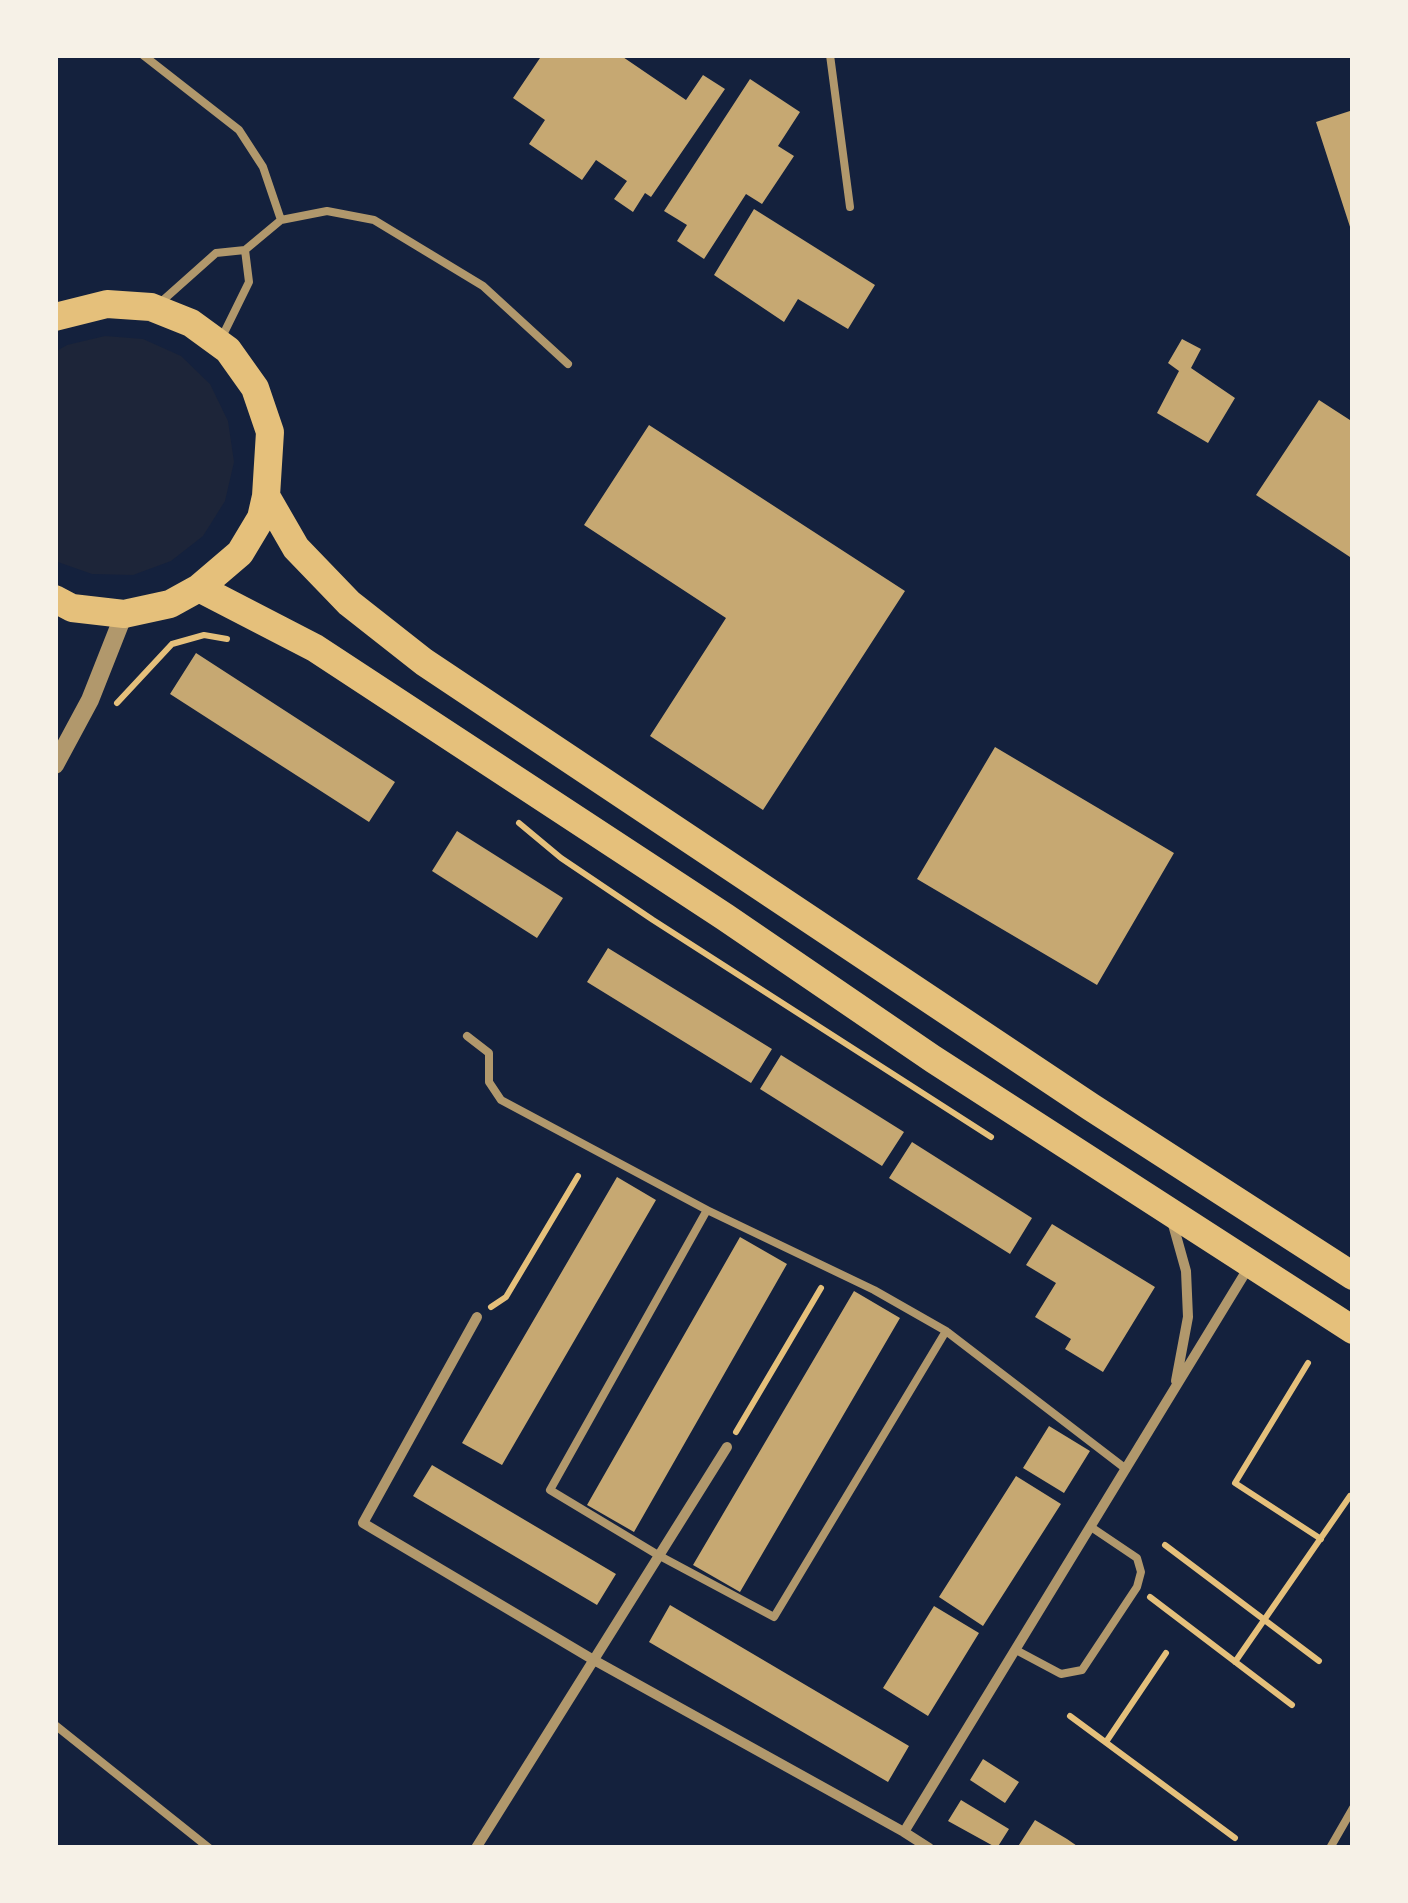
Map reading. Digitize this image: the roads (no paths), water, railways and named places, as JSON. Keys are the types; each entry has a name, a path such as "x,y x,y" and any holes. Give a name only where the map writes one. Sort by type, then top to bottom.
{"highway":[{"path":"55,599 72,608 124,614 170,604 199,588 240,553 260,518 266,496 270,432 255,388 228,350 191,323 154,308 107,304 58,314"},
{"path":"266,496 296,548 349,603 424,662 1353,1276"},
{"path":"199,588 315,648 362,678 933,1059 1353,1330"}],"street":[{"path":"55,765 90,700 124,614"},
{"path":"1169,1211 1186,1271 1188,1316 1175,1387"},
{"path":"904,1832 1251,1264"},
{"path":"477,1317 363,1523 592,1659 930,1848"},
{"path":"476,1848 727,1447"}],"lane":[{"path":"143,55 239,130 263,166 281,220"},
{"path":"830,55 850,207"},
{"path":"154,308 216,253 245,250 281,220 327,211 374,220 483,286 568,364"},
{"path":"219,344 249,282 245,250"},
{"path":"467,1036 490,1053 489,1082 502,1100 707,1210 874,1290 946,1331 1126,1469"},
{"path":"707,1210 550,1490 658,1555 774,1617 946,1331"},
{"path":"1016,1650 1061,1674 1082,1670 1137,1588 1141,1572 1136,1558 1091,1527"},
{"path":"55,1725 209,1848"},
{"path":"1330,1848 1353,1808"}]}
